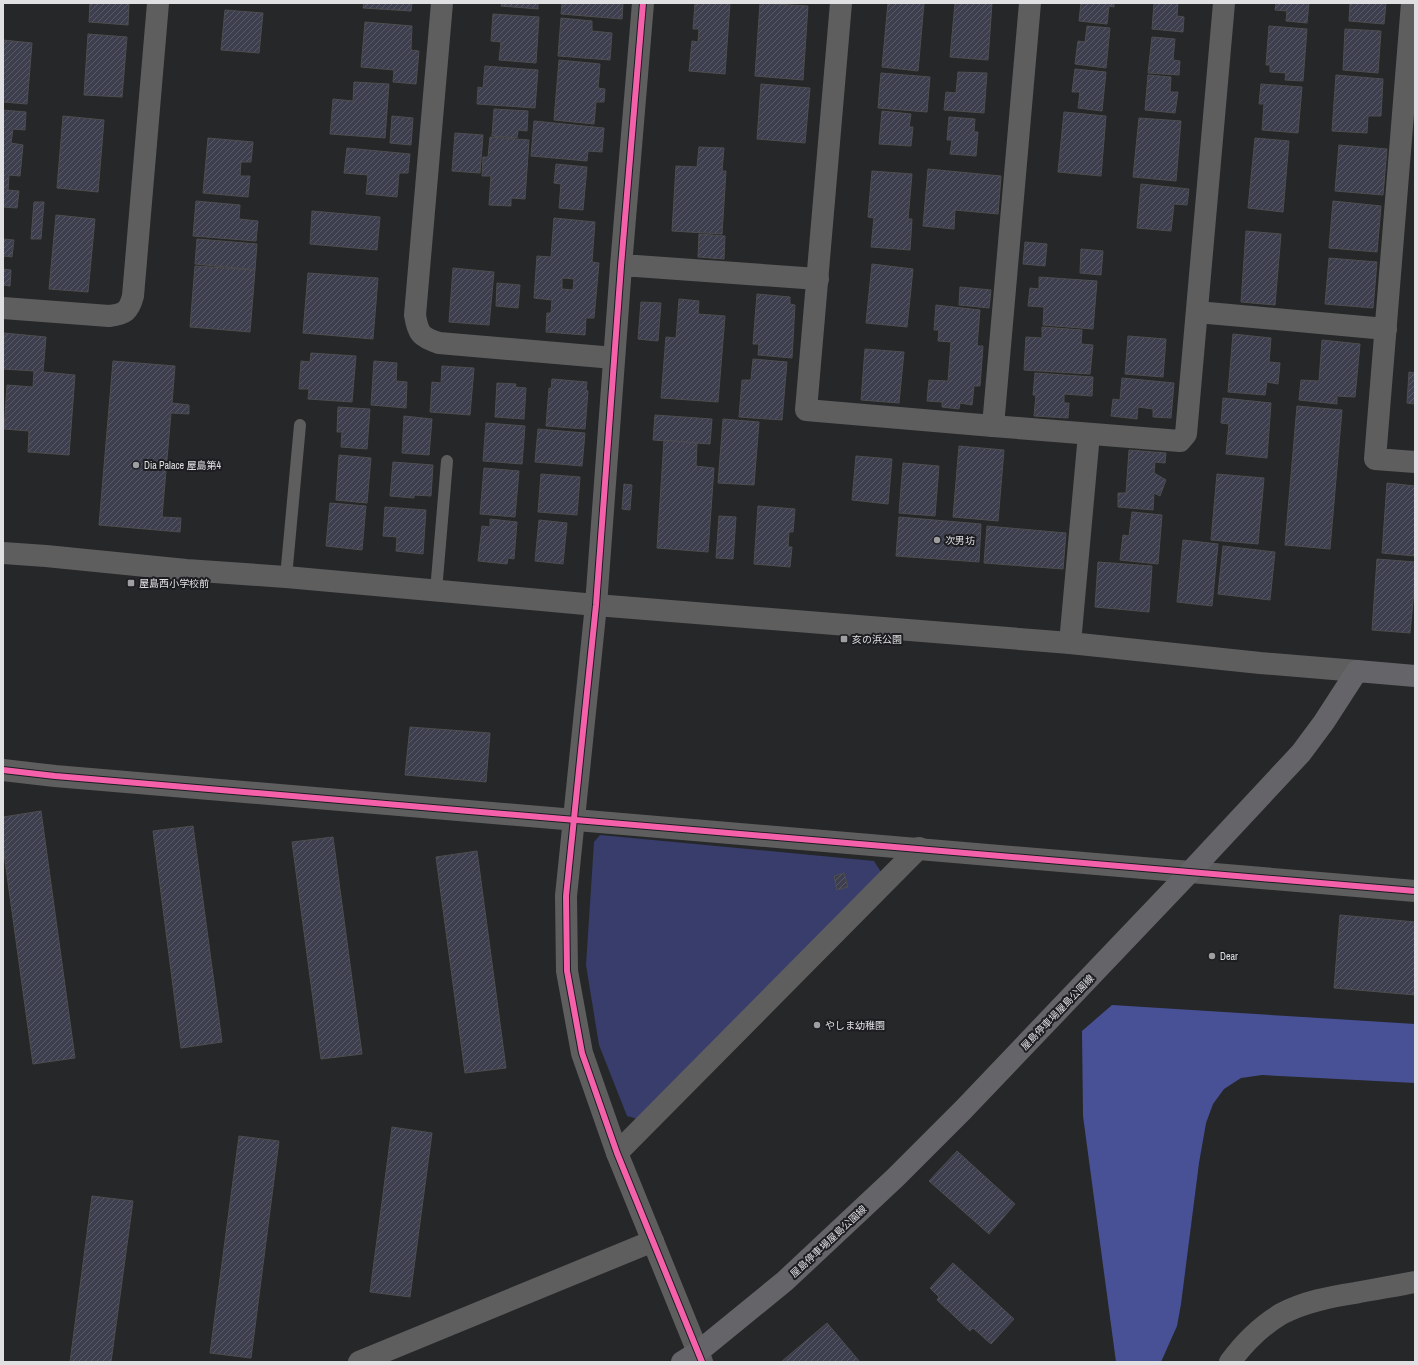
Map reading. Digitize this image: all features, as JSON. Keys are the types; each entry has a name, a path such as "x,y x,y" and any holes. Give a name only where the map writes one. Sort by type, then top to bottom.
{"main road":[{"path":"1357,671 1415,676"},
{"name":"屋島停車場屋島公園線","path":"694,1359 785,1281 896,1177 969,1104 1301,753 1324,722 1357,671"}],"street":[{"path":"3,308 109,316 126,311 131,305 158,3"},
{"path":"442,3 415,316 417,327 421,335 427,339 439,343 614,358"},
{"path":"644,3 621,266 596,605 566,896 567,971 582,1053 694,1359"},
{"path":"841,3 806,410 1180,441 1186,434 1224,3"},
{"path":"993,426 1030,3"},
{"path":"1412,3 1375,459 1415,462"},
{"path":"621,266 818,279"},
{"path":"1197,312 1386,329"},
{"path":"1070,643 1089,434"},
{"path":"3,553 596,605 1070,643 1260,663 1357,671"},
{"path":"3,770 1415,891"},
{"path":"618,1153 919,848"},
{"path":"359,1362 652,1241"},
{"path":"1230,1362 1238,1351 1258,1331 1281,1314 1307,1303 1335,1296 1415,1282"}],"lane":[{"path":"286,577 300,425"},
{"path":"436,591 447,461"}],"shaded area":[{"path":"600,835 874,861 881,872 641,1120 627,1116 599,1045 586,965 594,842"},
{"path":"1112,1005 1415,1024 1415,1083 1262,1075 1241,1078 1224,1089 1213,1104 1206,1123 1199,1163 1177,1326 1161,1362 1116,1362 1083,1116 1082,1031"}],"building":[{"path":"90,3 129,3 128,25 89,22"},
{"path":"364,3 412,3 411,11 363,8"},
{"path":"502,3 538,3 538,9 501,6"},
{"path":"562,3 623,3 622,19 561,14"},
{"path":"695,3 730,3 725,74 689,71 692,41 698,42 699,29 693,29"},
{"path":"760,3 808,6 803,80 755,76"},
{"path":"888,3 924,3 918,71 882,67"},
{"path":"955,3 992,3 988,60 950,57"},
{"path":"1081,3 1114,3 1114,7 1109,6 1107,24 1079,21"},
{"path":"1154,3 1178,3 1177,16 1184,17 1183,32 1152,29"},
{"path":"1276,3 1309,3 1307,23 1286,21 1287,11 1275,10"},
{"path":"1350,3 1386,3 1384,24 1349,21"},
{"path":"225,10 263,13 259,53 221,50"},
{"path":"493,14 539,17 536,63 499,60 501,42 491,41"},
{"path":"561,18 592,21 592,31 612,33 610,60 558,56"},
{"path":"365,22 412,26 411,50 419,51 416,84 393,82 394,70 361,67"},
{"path":"1087,26 1110,28 1106,68 1075,64 1078,41 1085,42"},
{"path":"1269,26 1307,29 1303,81 1285,80 1286,73 1270,72 1270,65 1266,65"},
{"path":"1345,29 1381,31 1378,73 1343,70"},
{"path":"88,34 127,37 122,97 84,95"},
{"path":"1152,37 1175,39 1173,60 1180,61 1179,75 1148,73"},
{"path":"3,40 32,43 27,104 3,102"},
{"path":"559,60 600,64 598,88 605,89 604,102 596,102 594,124 554,120"},
{"path":"485,66 538,70 535,108 477,104 478,87 483,88"},
{"path":"1075,69 1106,72 1102,111 1078,108 1080,92 1072,92"},
{"path":"958,72 987,73 984,113 944,110 946,92 956,93"},
{"path":"881,73 930,77 927,112 878,108"},
{"path":"1148,75 1171,77 1170,92 1178,92 1175,113 1145,110"},
{"path":"1336,75 1383,79 1381,116 1368,116 1367,133 1332,131"},
{"path":"354,82 389,84 385,138 330,134 333,99 353,101"},
{"path":"761,84 810,88 805,143 757,139"},
{"path":"1261,84 1302,87 1298,133 1262,130 1264,104 1259,104"},
{"path":"494,109 528,111 527,131 518,130 517,138 492,136"},
{"path":"3,110 26,112 25,130 13,129 11,143 23,145 20,176 9,175 8,190 19,191 17,208 3,207"},
{"path":"882,111 911,114 909,127 913,127 911,146 879,144"},
{"path":"1064,112 1106,116 1101,176 1058,172"},
{"path":"63,116 104,120 98,192 57,188"},
{"path":"392,116 413,118 411,145 390,143"},
{"path":"949,117 975,119 974,132 978,132 976,156 950,154 952,140 947,140"},
{"path":"1139,118 1181,121 1176,181 1133,177"},
{"path":"534,121 604,128 602,152 588,151 587,161 531,156"},
{"path":"455,133 483,135 480,173 452,171"},
{"path":"490,137 529,140 525,199 511,198 511,206 489,205 491,176 482,176 483,157 488,157"},
{"path":"208,138 253,142 251,162 241,162 240,176 250,176 248,197 203,193"},
{"path":"1255,138 1289,141 1283,212 1248,208"},
{"path":"1339,145 1387,149 1383,195 1335,191"},
{"path":"699,147 724,148 722,171 726,171 722,234 672,231 676,166 697,167"},
{"path":"347,148 410,154 408,173 399,173 397,197 366,194 368,175 344,173"},
{"path":"556,164 587,167 583,210 559,208 561,184 554,183"},
{"path":"928,169 1001,176 998,214 955,210 954,229 923,226"},
{"path":"872,171 912,174 908,219 912,219 910,250 871,247 874,218 868,217"},
{"path":"1141,184 1189,189 1187,205 1174,204 1171,231 1137,228"},
{"path":"196,201 240,205 239,219 258,221 256,241 193,236"},
{"path":"1333,201 1381,206 1377,252 1329,248"},
{"path":"34,202 44,202 41,239 31,239"},
{"path":"312,211 380,217 377,250 310,244"},
{"path":"56,215 95,219 88,292 49,289"},
{"path":"554,218 595,222 592,262 599,263 594,318 586,318 585,335 546,332 547,313 551,313 552,300 534,298 537,256 551,257","holes":["562,278 574,279 573,290 562,289"]},
{"path":"1246,231 1281,234 1275,305 1241,302"},
{"path":"699,234 725,236 724,259 698,257"},
{"path":"3,239 14,240 12,257 4,256 3,263"},
{"path":"197,239 257,244 255,270 195,264"},
{"path":"1025,242 1047,244 1045,266 1023,264"},
{"path":"1081,249 1103,251 1101,275 1080,273"},
{"path":"1329,258 1377,262 1373,308 1325,304"},
{"path":"872,264 913,269 907,327 866,323"},
{"path":"195,266 255,270 250,332 190,327"},
{"path":"453,268 494,272 489,325 449,322"},
{"path":"3,269 11,270 10,286 3,285"},
{"path":"308,273 378,278 373,339 303,333"},
{"path":"1039,277 1097,281 1093,329 1043,325 1044,307 1028,306 1030,288 1039,289"},
{"path":"497,283 520,285 518,308 496,306"},
{"path":"960,287 991,290 989,308 959,305"},
{"path":"757,294 790,297 790,304 795,305 792,358 758,355 759,344 753,344"},
{"path":"679,299 699,301 698,314 725,316 718,402 661,398 666,337 676,338"},
{"path":"641,302 661,303 658,341 638,339"},
{"path":"936,305 980,310 977,346 983,346 980,386 974,386 972,405 960,403 959,409 942,407 942,402 927,401 929,380 948,381 951,342 938,341 939,330 934,330"},
{"path":"1042,327 1082,330 1081,344 1093,345 1090,374 1024,370 1026,337 1042,338"},
{"path":"4,333 46,337 43,372 75,375 69,455 28,452 29,431 4,429 7,385 33,387 34,371 3,369"},
{"path":"1233,334 1271,338 1269,362 1280,363 1278,384 1267,382 1265,395 1228,392"},
{"path":"1128,336 1166,339 1163,377 1125,374"},
{"path":"1322,340 1360,344 1355,397 1337,396 1337,404 1299,400 1301,380 1319,381"},
{"path":"865,349 904,352 899,403 861,400"},
{"path":"311,353 356,356 352,402 308,399 309,389 299,389 301,361 310,362"},
{"path":"753,359 787,362 782,420 739,417 742,380 751,380"},
{"name":"Dia Palace 屋島第4","path":"113,361 175,366 172,403 189,405 189,414 171,413 162,517 181,518 180,532 99,525"},
{"path":"374,361 397,363 396,381 407,382 406,408 371,405"},
{"path":"442,366 474,368 470,415 430,412 432,382 441,383"},
{"path":"1409,372 1415,373 1415,404 1407,403"},
{"path":"1035,373 1093,377 1092,396 1064,394 1064,403 1069,403 1068,418 1034,416 1036,395 1033,395"},
{"path":"1122,378 1174,383 1171,418 1153,417 1153,409 1138,407 1137,419 1111,416 1113,399 1120,400"},
{"path":"552,379 587,382 586,390 588,391 585,429 546,426 549,388 551,389"},
{"path":"497,383 516,384 515,387 526,388 524,419 495,417"},
{"path":"1223,398 1271,403 1267,458 1226,454 1229,424 1221,423"},
{"path":"1297,406 1342,410 1330,549 1285,545"},
{"path":"338,407 370,409 367,449 341,447 342,432 337,432"},
{"path":"655,415 712,419 710,444 653,440"},
{"path":"404,416 432,419 429,455 402,453"},
{"path":"723,419 759,422 754,485 718,483"},
{"path":"486,423 525,426 522,464 483,461"},
{"path":"538,429 585,433 582,466 535,462"},
{"path":"664,440 697,443 696,466 714,468 708,552 657,548"},
{"path":"959,446 1004,450 998,521 953,517"},
{"path":"1129,450 1166,453 1165,463 1155,462 1154,473 1166,480 1160,496 1154,493 1153,510 1118,507 1118,493 1126,493"},
{"path":"339,455 371,458 367,503 336,500"},
{"path":"856,456 892,459 888,504 852,500"},
{"path":"393,462 433,465 431,496 414,495 414,498 390,496"},
{"path":"903,463 939,466 935,516 899,513"},
{"path":"484,468 519,471 515,517 480,514"},
{"path":"541,474 580,477 577,515 538,512"},
{"path":"1217,474 1264,478 1258,544 1211,540"},
{"path":"1387,483 1415,486 1415,556 1382,553"},
{"path":"624,484 632,485 630,510 622,509"},
{"path":"330,503 366,506 362,550 326,546"},
{"path":"758,506 795,509 793,532 789,532 788,547 792,547 790,567 754,564"},
{"path":"385,507 426,510 423,554 396,551 397,537 383,536"},
{"path":"1132,512 1162,515 1158,564 1120,560 1123,535 1129,536"},
{"path":"719,516 736,517 733,559 716,558"},
{"path":"899,517 981,524 979,562 896,556"},
{"path":"490,519 517,522 514,559 508,558 507,564 478,561 482,526 490,527"},
{"path":"539,520 567,523 563,564 535,561"},
{"path":"987,526 1066,533 1063,569 984,563"},
{"path":"1183,540 1218,544 1212,606 1177,602"},
{"path":"1223,546 1275,552 1270,600 1218,594"},
{"path":"1377,559 1415,562 1415,580 1410,633 1372,630"},
{"path":"1098,562 1152,566 1149,612 1095,607"},
{"path":"410,727 490,733 486,782 405,775"},
{"path":"41,811 75,1058 33,1064 3,846 3,817"},
{"path":"193,826 222,1042 181,1048 153,831"},
{"path":"333,837 362,1054 321,1059 292,842"},
{"path":"477,851 506,1068 465,1073 436,857"},
{"path":"844,873 848,887 837,890 834,876"},
{"path":"1340,915 1415,922 1415,995 1334,988"},
{"path":"392,1127 432,1133 410,1297 370,1292"},
{"path":"239,1136 279,1141 251,1358 210,1353"},
{"path":"957,1151 1015,1204 989,1234 929,1181"},
{"path":"92,1196 133,1201 111,1362 70,1362"},
{"path":"953,1263 1014,1319 991,1344 973,1328 970,1331 937,1300 939,1297 930,1288"},
{"path":"827,1323 860,1362 781,1362"}],"cycle path":[{"path":"643,3 621,266 596,605 566,896 567,971 582,1053 617,1153 702,1362"},
{"path":"3,770 55,776 1415,891"}],"place":[{"name":"Dia Palace 屋島第4","path":"136,465"},
{"name":"次男坊","path":"937,540"},
{"name":"屋島西小学校前","path":"131,583"},
{"name":"亥の浜公園","path":"844,639"},
{"name":"Dear","path":"1212,956"},
{"name":"やしま幼稚園","path":"817,1025"}]}
